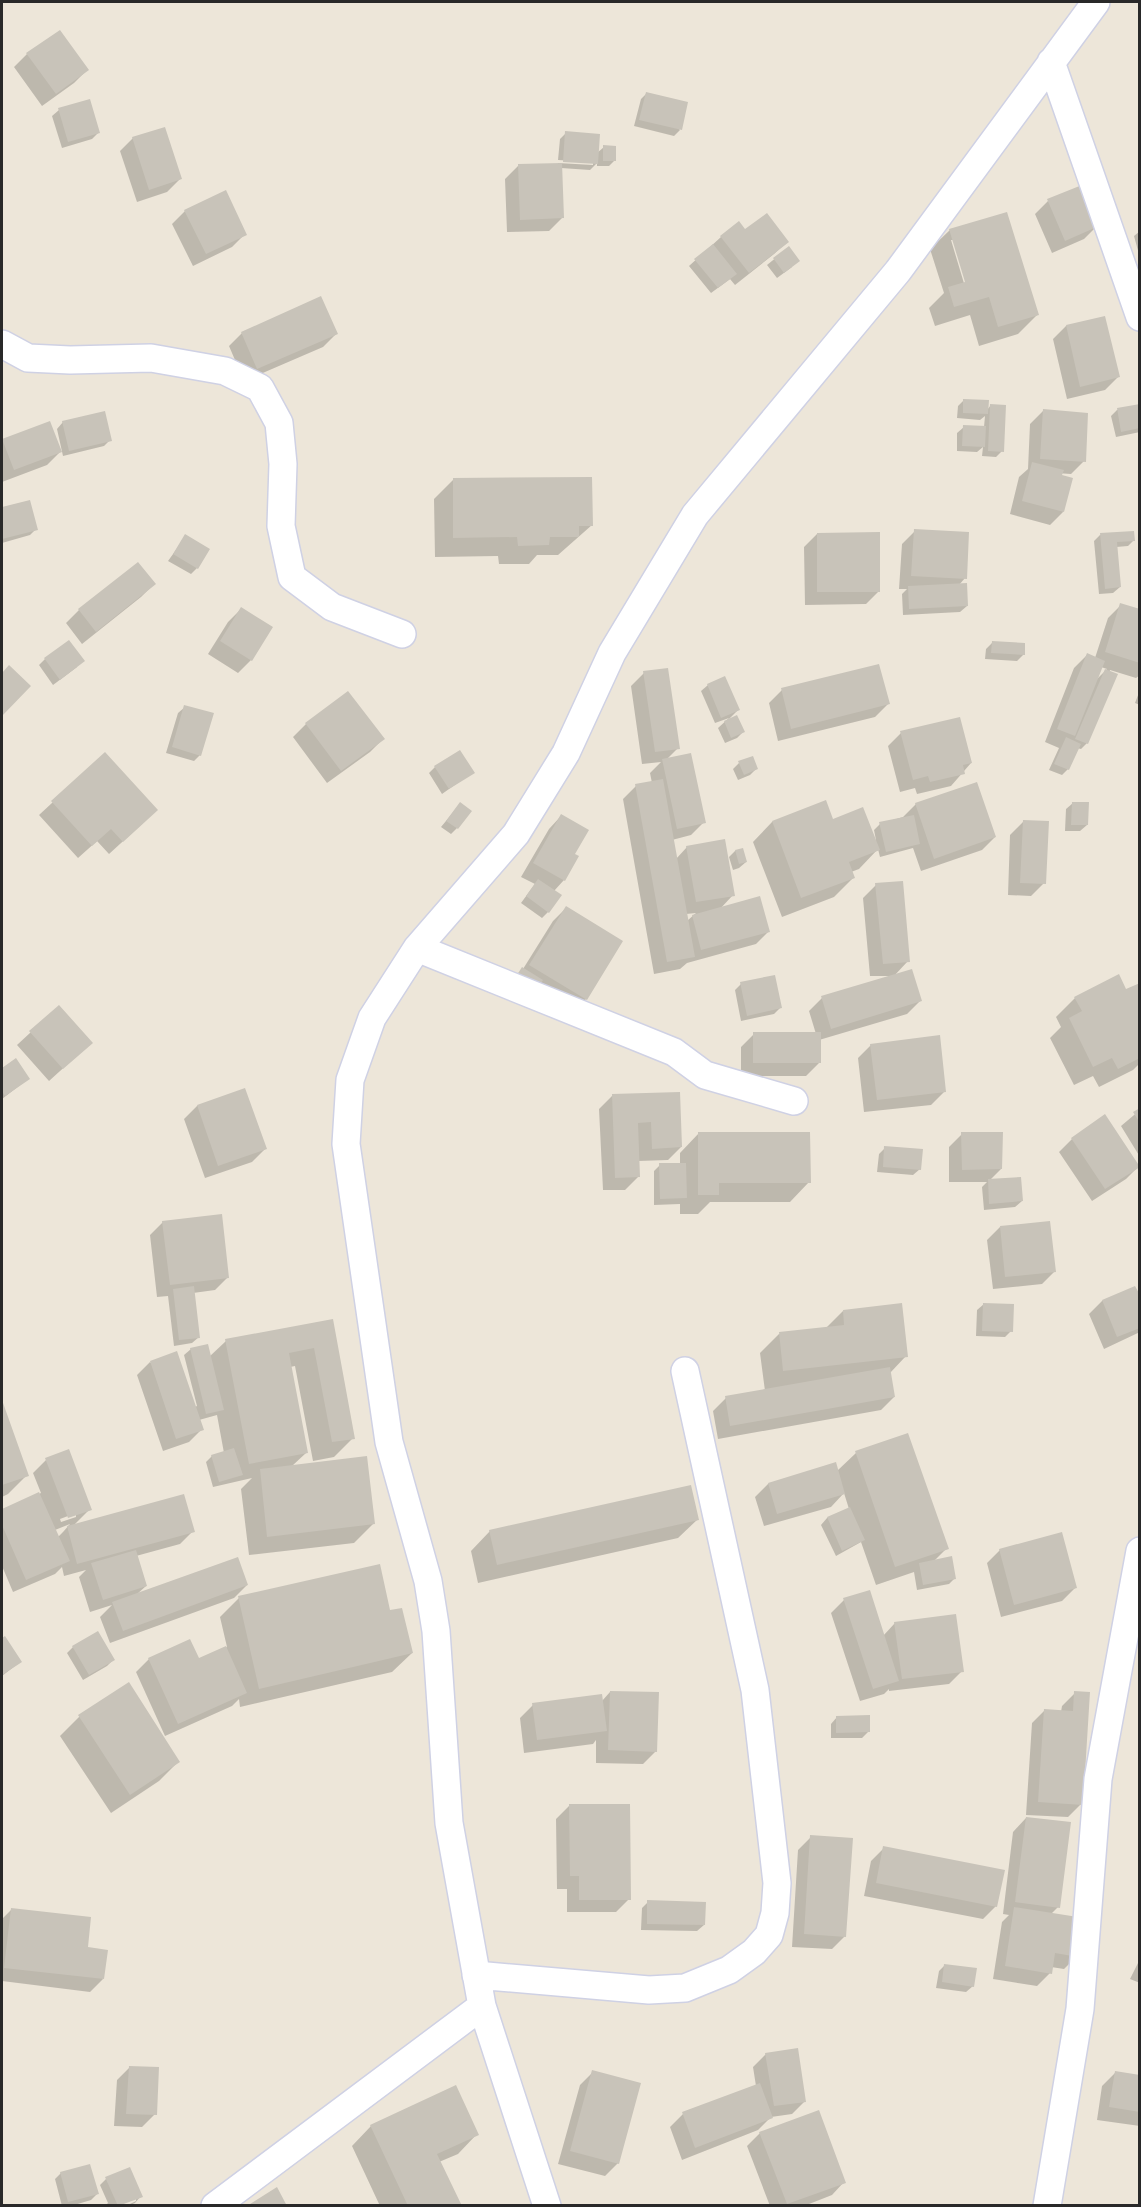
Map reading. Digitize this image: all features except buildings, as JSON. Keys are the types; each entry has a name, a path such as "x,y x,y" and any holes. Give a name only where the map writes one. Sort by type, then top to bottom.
{"street":[{"path":"547,2205 482,2006 449,1823 436,1631 428,1581 389,1442 346,1144 350,1080 372,1018 417,948 516,834 566,753 612,653 695,515 898,271 1096,2"},
{"path":"1051,62 1140,316"},
{"path":"2,345 28,358 70,360 151,358 225,371 260,388 279,423 283,464 281,526 292,577 332,607 402,634"},
{"path":"417,948 674,1052 705,1075 794,1101"},
{"path":"476,1975 649,1990 685,1988 729,1970 754,1952 769,1935 776,1913 777,1883 755,1690 685,1371"},
{"path":"1047,2205 1080,2009 1098,1779 1140,1551"},
{"path":"215,2205 482,2006"}]}
